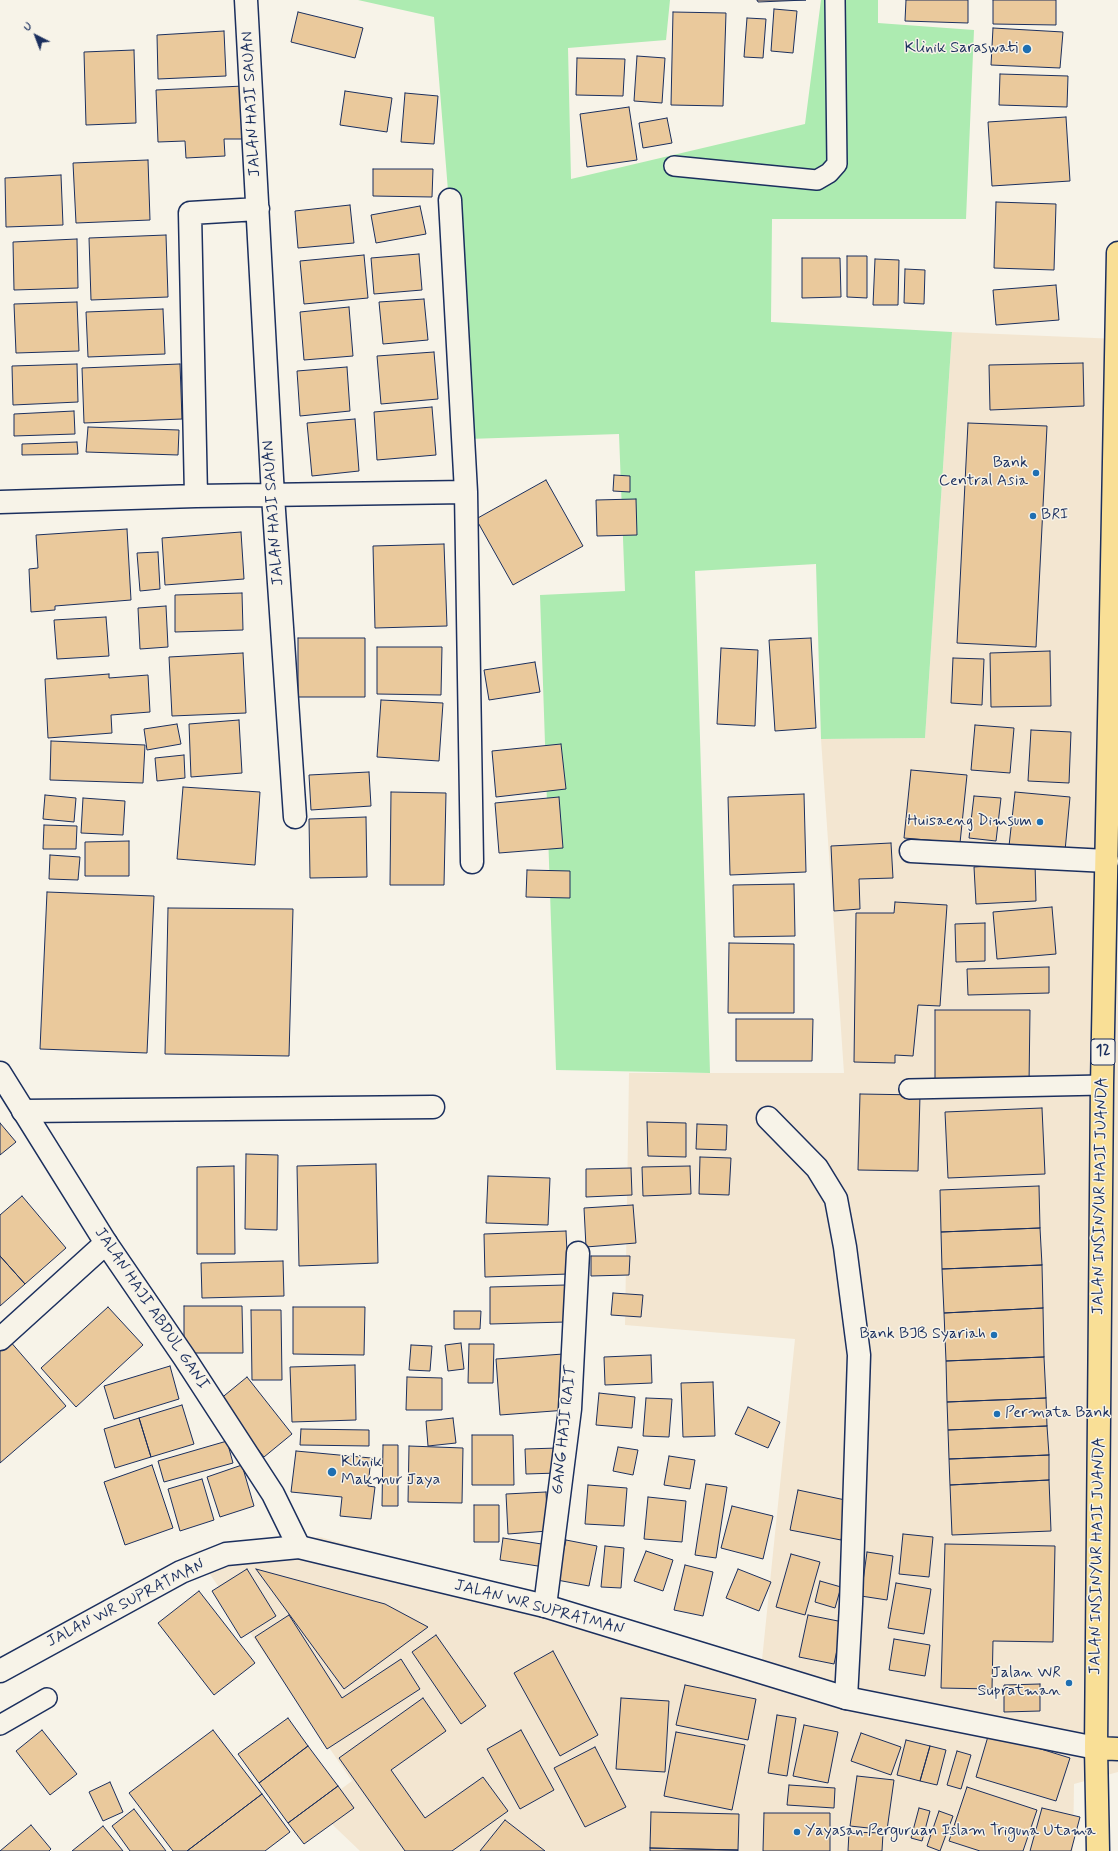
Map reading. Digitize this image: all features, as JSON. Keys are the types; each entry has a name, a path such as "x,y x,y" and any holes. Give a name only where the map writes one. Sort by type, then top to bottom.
{"highway":[{"name":"JALAN INSINYUR HAJI JUANDA","path":"1098,1851 1096,1748 1102,1085 1118,253"},
{"path":"1096,1748 1118,1749"}],"street":[{"name":"JALAN HAJI SAUAN","path":"246,0 273,496 295,817"},
{"path":"450,200 466,492 472,862"},
{"path":"196,496 190,213 258,209"},
{"path":"0,502 196,496 466,492"},
{"path":"911,851 1107,861"},
{"name":"JALAN HAJI ABDUL GANI","path":"0,1073 106,1243 184,1357 273,1494 299,1547"},
{"path":"23,1111 433,1107"},
{"path":"768,1118 817,1168 836,1200 845,1247 859,1355 851,1604 846,1698"},
{"path":"0,1338 106,1243"},
{"name":"GANG HAJI RAIT","path":"545,1606 570,1410 578,1253"},
{"name":"JALAN WR SUPRATMAN","path":"0,1671 181,1572 226,1554 299,1547 545,1606 846,1698 1096,1748"}],"lane":[{"path":"674,166 817,180 829,173 837,164 835,0"},
{"path":"909,1089 1102,1085"},
{"path":"0,1726 47,1698"}],"shaded area":[{"path":"952,332 1118,339 1118,1772 1074,1784 1073,1851 360,1851 315,1808 352,1781 194,1551 320,1537 762,1660 795,1339 625,1325 629,1073 844,1073 821,739 925,738"}],"green space":[{"path":"358,0 670,0 666,40 568,48 571,179 805,124 821,0 878,0 878,23 974,30 966,219 772,219 771,322 952,332 925,738 821,739 816,564 695,571 710,1073 556,1070 540,595 625,591 619,434 468,439 434,17"}],"building":[{"path":"757,0 806,0 758,2"},
{"path":"906,0 968,0 968,23 905,21"},
{"path":"993,0 1056,0 1056,25 993,24"},
{"path":"774,9 797,11 793,53 771,51"},
{"path":"298,12 363,28 355,58 291,42"},
{"path":"673,12 726,13 723,106 671,105"},
{"path":"747,18 766,19 763,58 744,57"},
{"name":"Klinik Saraswati","path":"993,28 1063,32 1060,68 991,65"},
{"path":"224,31 226,76 158,79 157,35"},
{"path":"134,50 136,123 86,125 84,52"},
{"path":"637,56 665,58 662,103 634,101"},
{"path":"577,58 625,59 623,96 576,95"},
{"path":"1000,74 1068,76 1067,107 999,105"},
{"path":"244,86 246,139 224,139 225,156 186,158 185,141 158,142 156,90"},
{"path":"345,91 392,98 387,132 340,125"},
{"path":"405,93 438,96 434,144 401,142"},
{"path":"629,107 637,160 587,167 580,114"},
{"path":"1066,117 1070,181 992,186 988,122"},
{"path":"667,118 672,143 643,148 639,123"},
{"path":"148,160 150,220 76,223 73,163"},
{"path":"373,169 433,169 432,197 373,196"},
{"path":"61,175 63,225 6,227 5,178"},
{"path":"996,202 1056,204 1054,270 994,268"},
{"path":"350,205 354,243 298,248 295,211"},
{"path":"420,206 426,234 376,243 371,215"},
{"path":"166,235 168,297 91,300 89,238"},
{"path":"77,239 78,288 14,290 13,242"},
{"path":"419,254 422,290 374,294 371,258"},
{"path":"364,255 368,298 304,304 300,261"},
{"path":"847,256 867,256 867,298 847,297"},
{"path":"802,258 840,258 841,297 802,298"},
{"path":"875,259 899,260 898,305 873,305"},
{"path":"905,269 925,270 924,304 904,303"},
{"path":"1056,285 1059,320 996,325 993,290"},
{"path":"424,299 428,340 383,344 379,302"},
{"path":"77,302 79,351 16,353 14,304"},
{"path":"349,307 353,356 304,360 300,312"},
{"path":"163,309 165,354 88,357 86,312"},
{"path":"434,352 438,399 381,404 377,356"},
{"path":"1083,363 1084,406 990,410 989,365"},
{"path":"77,364 78,402 13,405 12,366"},
{"path":"180,364 182,419 84,423 82,368"},
{"path":"347,367 350,411 300,416 297,371"},
{"path":"432,407 436,455 377,460 374,412"},
{"path":"74,411 75,434 14,436 14,414"},
{"path":"355,419 359,471 312,476 307,423"},
{"path":"968,423 1047,426 1036,647 957,643"},
{"path":"88,427 179,430 178,455 86,452"},
{"path":"77,442 78,454 22,455 22,444"},
{"path":"614,475 630,476 630,492 613,491"},
{"path":"546,480 583,546 513,585 476,519"},
{"path":"636,499 637,535 597,536 596,500"},
{"path":"127,529 131,600 55,606 55,610 31,612 29,569 38,568 36,535"},
{"path":"241,532 244,579 165,585 162,538"},
{"path":"444,544 447,626 375,628 373,546"},
{"path":"158,552 160,589 140,591 137,553"},
{"path":"242,593 243,630 175,632 175,595"},
{"path":"166,606 168,647 140,649 138,608"},
{"path":"106,617 109,656 57,659 54,620"},
{"path":"298,638 365,638 365,697 298,697"},
{"path":"811,638 816,728 775,731 769,640"},
{"path":"377,647 442,647 441,695 377,694"},
{"path":"721,648 758,650 755,726 717,724"},
{"path":"1050,651 1051,706 991,707 990,653"},
{"path":"243,653 246,713 172,716 169,657"},
{"path":"953,658 984,659 982,705 951,703"},
{"path":"535,662 540,692 489,700 484,670"},
{"path":"109,674 109,678 148,675 150,712 111,715 112,733 48,738 45,679"},
{"path":"381,700 443,703 439,761 377,757"},
{"path":"239,720 242,773 191,777 189,724"},
{"path":"177,724 181,744 147,750 144,729"},
{"path":"975,725 1014,728 1010,773 971,770"},
{"path":"1031,730 1071,732 1069,783 1028,781"},
{"path":"51,741 145,745 143,783 50,780"},
{"path":"561,744 566,789 496,797 492,751"},
{"path":"184,755 185,778 157,781 155,758"},
{"path":"911,770 967,775 960,843 904,838"},
{"path":"369,772 371,806 311,810 309,775"},
{"path":"183,787 260,792 255,865 177,859"},
{"path":"391,792 446,793 444,885 390,885"},
{"name":"Huisaeng Dimsum","path":"1015,792 1070,797 1065,851 1009,846"},
{"path":"804,794 806,872 730,875 728,797"},
{"path":"45,795 76,798 74,822 43,819"},
{"path":"974,796 1001,798 996,841 969,838"},
{"path":"559,797 563,848 499,853 495,803"},
{"path":"83,798 125,801 123,835 81,833"},
{"path":"366,817 367,877 310,878 309,819"},
{"path":"44,825 77,826 76,849 43,849"},
{"path":"129,841 129,876 85,876 85,842"},
{"path":"891,843 893,878 859,879 860,909 834,911 831,846"},
{"path":"50,855 80,857 78,880 49,879"},
{"path":"1035,863 1036,901 976,904 974,867"},
{"path":"527,870 570,871 570,898 526,897"},
{"path":"794,884 795,936 734,937 733,885"},
{"path":"47,892 154,896 147,1053 40,1049"},
{"path":"895,902 947,905 940,1006 918,1005 913,1056 895,1055 895,1063 854,1062 856,913 894,913"},
{"path":"1052,907 1056,954 997,959 993,912"},
{"path":"168,908 293,909 289,1056 165,1054"},
{"path":"985,923 985,961 956,962 955,924"},
{"path":"729,943 794,944 794,1013 728,1013"},
{"path":"1049,967 1049,993 968,995 967,969"},
{"path":"935,1010 1030,1010 1029,1085 935,1086"},
{"path":"736,1019 813,1019 812,1061 736,1061"},
{"path":"860,1094 920,1095 918,1171 858,1170"},
{"path":"1042,1108 1045,1174 948,1178 945,1112"},
{"path":"647,1122 686,1123 686,1157 648,1156"},
{"path":"0,1123 16,1142 0,1155"},
{"path":"697,1124 727,1125 726,1150 696,1149"},
{"path":"246,1154 278,1155 277,1230 245,1229"},
{"path":"700,1157 731,1158 729,1195 699,1194"},
{"path":"376,1164 378,1263 299,1266 297,1166"},
{"path":"234,1166 235,1254 197,1254 197,1167"},
{"path":"690,1166 691,1194 643,1196 642,1167"},
{"path":"631,1168 632,1195 586,1197 586,1169"},
{"path":"488,1176 550,1178 548,1225 486,1223"},
{"path":"1039,1186 1040,1228 941,1232 940,1190"},
{"path":"22,1196 66,1248 25,1284 0,1256 0,1215"},
{"path":"633,1205 636,1243 586,1247 584,1208"},
{"path":"1040,1228 1042,1265 942,1269 941,1232"},
{"path":"566,1231 568,1274 485,1277 484,1234"},
{"path":"0,1256 25,1284 0,1306"},
{"path":"591,1256 630,1256 629,1275 591,1276"},
{"path":"283,1261 284,1296 202,1298 201,1263"},
{"path":"1042,1265 1043,1308 944,1313 942,1269"},
{"path":"566,1285 566,1322 490,1324 490,1287"},
{"path":"613,1293 643,1295 641,1317 611,1315"},
{"path":"184,1306 242,1306 243,1353 184,1353"},
{"path":"108,1307 143,1345 76,1407 41,1368"},
{"path":"293,1307 365,1307 364,1355 293,1354"},
{"name":"Bank BJB Syariah","path":"1043,1308 1044,1357 946,1361 944,1313"},
{"path":"251,1310 281,1310 282,1380 252,1380"},
{"path":"454,1311 481,1311 480,1329 454,1329"},
{"path":"9,1340 66,1406 0,1463 0,1348"},
{"path":"461,1343 464,1369 448,1371 445,1345"},
{"path":"469,1344 494,1344 493,1383 468,1383"},
{"path":"411,1345 432,1346 430,1371 409,1370"},
{"path":"563,1354 567,1410 500,1415 496,1359"},
{"path":"651,1355 652,1383 605,1385 604,1357"},
{"path":"1044,1357 1046,1398 947,1402 946,1361"},
{"path":"355,1365 356,1420 292,1422 290,1367"},
{"path":"170,1366 179,1399 114,1419 104,1386"},
{"path":"247,1377 292,1434 264,1457 219,1400"},
{"path":"407,1377 442,1378 442,1410 406,1410"},
{"path":"713,1382 715,1436 683,1437 681,1383"},
{"path":"599,1393 635,1397 632,1428 596,1425"},
{"path":"646,1398 672,1399 669,1437 643,1436"},
{"name":"Permata Bank","path":"1046,1398 1047,1426 948,1430 947,1402"},
{"path":"182,1405 194,1444 151,1457 139,1418"},
{"path":"748,1407 780,1422 768,1448 735,1434"},
{"path":"139,1418 151,1457 115,1468 104,1429"},
{"path":"453,1418 456,1443 428,1446 426,1421"},
{"path":"1047,1426 1049,1455 949,1459 948,1430"},
{"path":"301,1429 369,1430 369,1446 300,1445"},
{"path":"472,1435 513,1435 514,1485 472,1485"},
{"path":"227,1441 233,1463 164,1482 158,1461"},
{"path":"383,1445 398,1445 398,1506 382,1506"},
{"path":"409,1446 463,1448 462,1503 408,1502"},
{"path":"618,1447 638,1450 633,1475 613,1471"},
{"path":"558,1448 558,1473 526,1474 525,1449"},
{"name":"Klinik Makmur Jaya","path":"296,1451 371,1458 368,1486 375,1487 371,1519 340,1516 342,1497 291,1492"},
{"path":"1049,1455 1049,1480 950,1485 949,1459"},
{"path":"669,1456 695,1460 690,1489 664,1485"},
{"path":"152,1465 173,1528 125,1545 104,1482"},
{"path":"242,1465 254,1506 220,1517 207,1477"},
{"path":"202,1479 214,1520 180,1531 168,1489"},
{"path":"1049,1480 1051,1531 952,1535 950,1485"},
{"path":"706,1484 727,1487 716,1558 695,1555"},
{"path":"588,1485 627,1488 624,1526 585,1524"},
{"path":"798,1490 850,1501 841,1540 790,1530"},
{"path":"546,1492 548,1531 508,1534 506,1494"},
{"path":"648,1497 686,1501 682,1542 644,1539"},
{"path":"474,1505 499,1505 499,1542 474,1542"},
{"path":"732,1506 773,1516 763,1559 721,1548"},
{"path":"903,1534 933,1537 929,1577 899,1574"},
{"path":"503,1538 548,1545 544,1567 500,1560"},
{"path":"566,1540 597,1546 589,1586 557,1580"},
{"path":"945,1544 1055,1546 1053,1642 993,1641 992,1689 941,1688"},
{"path":"605,1546 624,1548 621,1588 601,1587"},
{"path":"646,1551 673,1560 663,1591 634,1581"},
{"path":"867,1552 893,1556 887,1600 861,1596"},
{"path":"791,1554 820,1562 805,1615 776,1607"},
{"path":"685,1565 713,1572 703,1616 674,1610"},
{"path":"247,1569 276,1616 241,1638 212,1591"},
{"path":"256,1569 385,1604 428,1627 344,1689"},
{"path":"738,1569 771,1582 759,1611 726,1598"},
{"path":"820,1581 841,1587 835,1608 815,1602"},
{"path":"896,1583 931,1589 924,1634 888,1628"},
{"path":"199,1591 255,1663 214,1695 158,1623"},
{"path":"289,1615 342,1698 401,1659 420,1689 327,1749 255,1637"},
{"path":"808,1615 843,1622 834,1664 799,1657"},
{"path":"436,1635 486,1706 461,1724 412,1652"},
{"path":"894,1639 930,1645 925,1676 889,1670"},
{"path":"553,1651 598,1735 560,1756 514,1673"},
{"path":"1040,1684 1040,1711 1004,1712 1004,1685"},
{"path":"685,1685 756,1699 748,1740 676,1725"},
{"path":"423,1698 446,1731 391,1770 425,1818 483,1777 508,1811 452,1851 405,1851 339,1758"},
{"path":"621,1698 669,1701 665,1772 616,1769"},
{"path":"777,1715 796,1718 787,1776 768,1773"},
{"path":"288,1718 308,1746 259,1783 238,1754"},
{"path":"804,1725 838,1732 828,1783 793,1776"},
{"path":"42,1730 77,1774 50,1795 16,1751"},
{"path":"213,1730 262,1794 187,1851 173,1851 129,1793"},
{"path":"521,1730 554,1790 520,1809 487,1749"},
{"path":"676,1732 745,1745 732,1810 664,1796"},
{"path":"861,1733 901,1747 891,1775 851,1761"},
{"path":"989,1733 1070,1758 1056,1801 976,1777"},
{"path":"906,1740 930,1746 920,1781 897,1775"},
{"path":"308,1746 338,1786 288,1823 259,1783"},
{"path":"930,1746 946,1750 937,1785 920,1781"},
{"path":"595,1747 626,1807 585,1827 554,1768"},
{"path":"957,1751 971,1755 961,1789 947,1785"},
{"path":"857,1776 894,1780 887,1830 850,1826"},
{"path":"110,1782 123,1812 103,1821 89,1792"},
{"path":"789,1785 835,1788 834,1808 787,1805"},
{"path":"338,1786 354,1808 304,1844 288,1823"},
{"path":"967,1787 1037,1810 1023,1851 980,1851 949,1841"},
{"path":"262,1794 290,1832 265,1851 187,1851"},
{"path":"919,1808 930,1811 922,1841 911,1838"},
{"path":"1042,1808 1080,1817 1071,1851 1030,1851"},
{"path":"134,1809 166,1851 130,1851 112,1826"},
{"path":"939,1811 953,1816 940,1851 927,1846"},
{"path":"651,1812 739,1814 738,1850 650,1848"},
{"name":"Yayasan Perguruan Islam Triguna Utama","path":"764,1813 830,1813 830,1851 763,1851"},
{"path":"505,1820 545,1851 480,1851"},
{"path":"31,1825 51,1849 49,1851 0,1851"},
{"path":"103,1826 123,1851 72,1851"},
{"path":"849,1832 883,1833 882,1851 848,1851"},
{"path":"650,1848 738,1850 738,1851 650,1851"}],"place":[{"name":"Klinik Saraswati","path":"1027,49"},
{"name":"Bank Central Asia","path":"1036,473"},
{"name":"BRI","path":"1033,516"},
{"name":"Huisaeng Dimsum","path":"1040,822"},
{"name":"Bank BJB Syariah","path":"994,1335"},
{"name":"Permata Bank","path":"997,1414"},
{"name":"Klinik Makmur Jaya","path":"332,1472"},
{"name":"Jalan WR Supratman","path":"1069,1683"},
{"name":"Yayasan Perguruan Islam Triguna Utama","path":"797,1832"}]}
